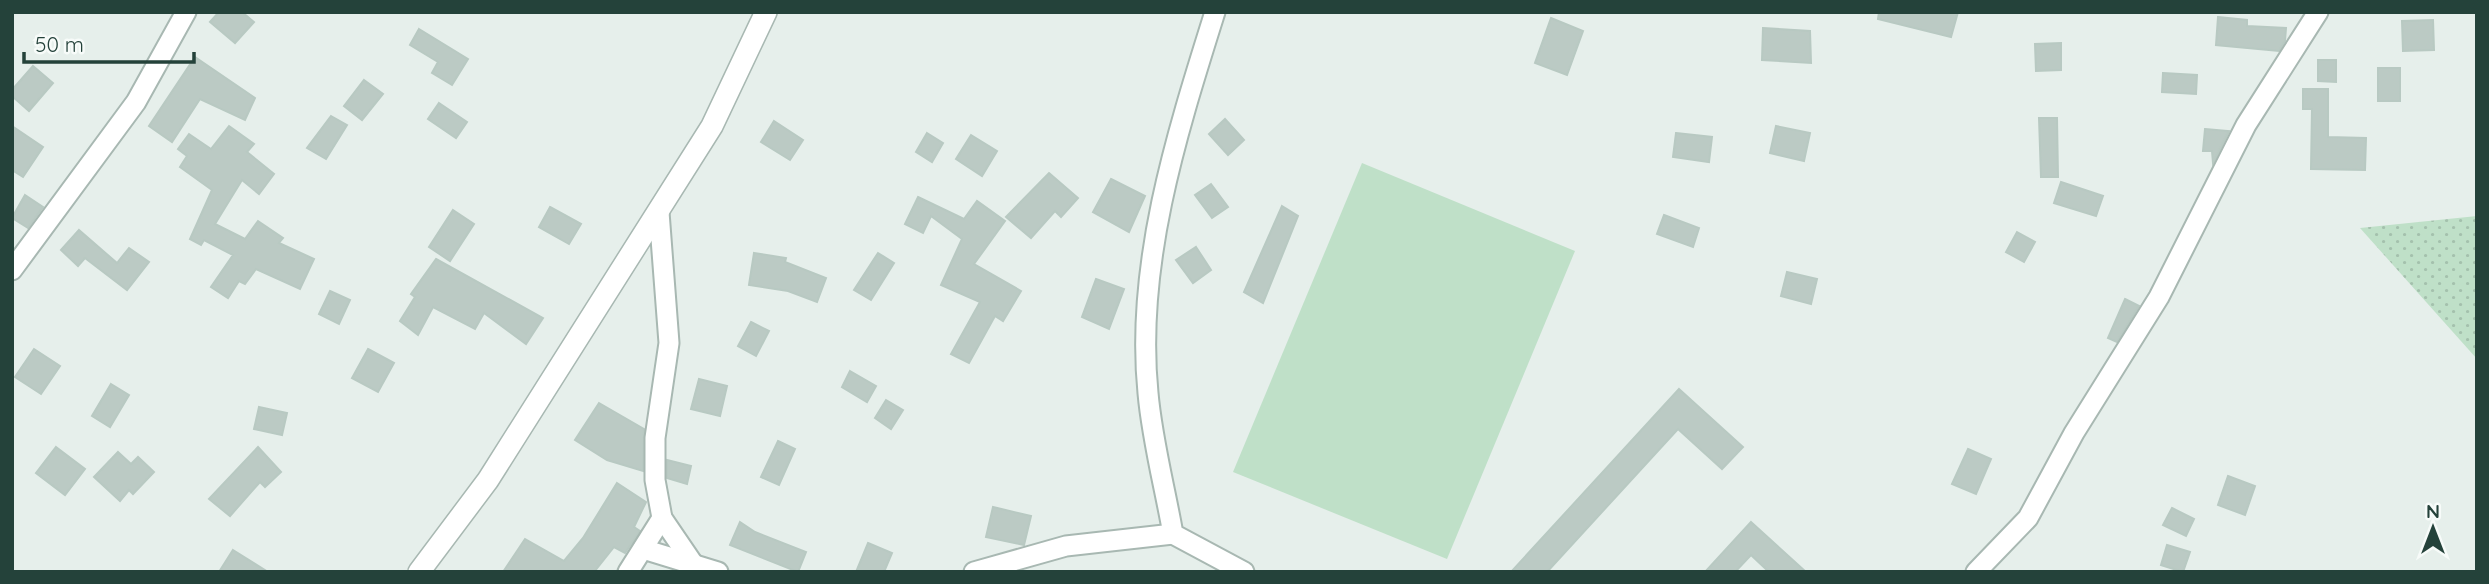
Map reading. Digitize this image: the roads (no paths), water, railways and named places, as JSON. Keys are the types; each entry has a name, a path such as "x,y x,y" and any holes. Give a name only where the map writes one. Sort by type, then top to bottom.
{"street":[{"path":"12,270 136,102 186,12"},
{"path":"419,572 488,480 659,212 712,126 766,12"},
{"path":"1174,534 1148,392 1147,314 1157,223 1215,12"},
{"path":"1976,572 2028,518 2074,433 2159,297 2246,125 2318,12"},
{"path":"659,212 668,343 655,438 654,480 662,518 692,562"},
{"path":"628,572 662,518"},
{"path":"974,572 1066,546 1174,534 1244,572"},
{"path":"643,549 718,572"}]}
